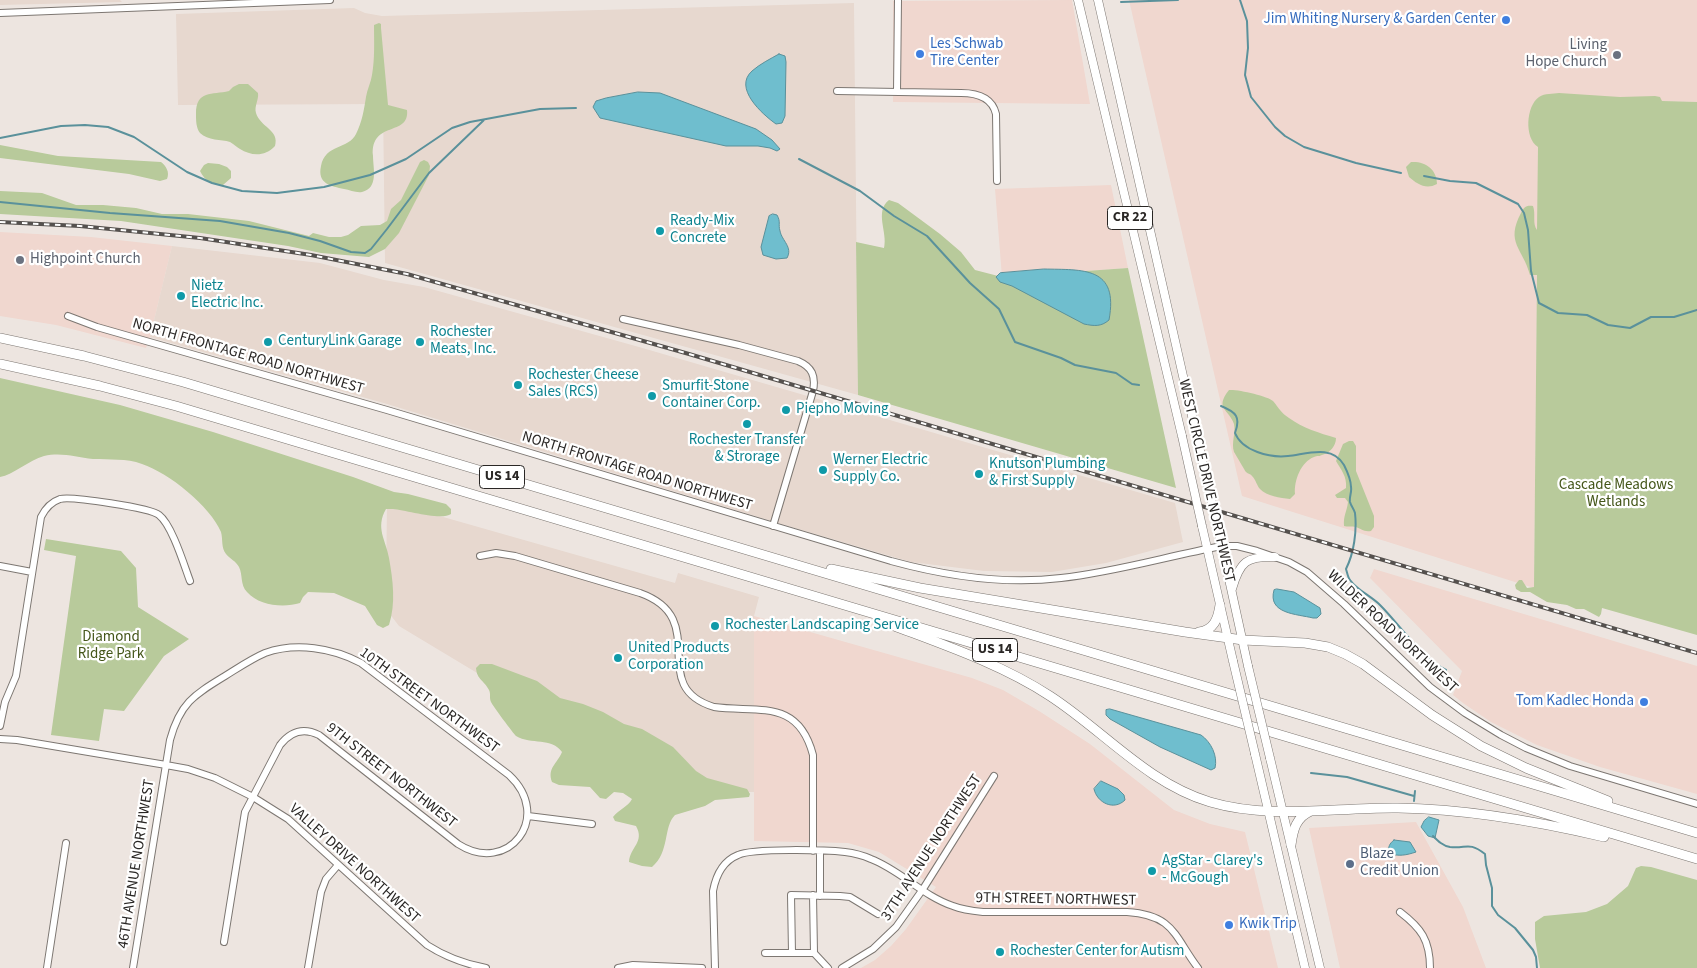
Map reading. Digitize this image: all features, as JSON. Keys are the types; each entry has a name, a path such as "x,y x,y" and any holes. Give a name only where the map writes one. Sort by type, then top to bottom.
{"highway":[{"name":"US 14","path":"0,338 84,356 175,380 1697,833"},
{"name":"US 14","path":"0,364 85,382 159,401 1697,859"},
{"path":"703,537 885,581 1192,634 1243,640 1320,645 1345,654 1371,668 1432,716 1481,746 1526,768 1666,824"},
{"path":"826,600 968,654 1018,677 1058,701 1152,774 1176,788 1200,798 1224,805 1269,811 1400,808 1503,816 1560,827 1697,859"},
{"path":"1192,634 1212,627 1217,619 1220,605"},
{"path":"1291,845 1293,832 1298,821 1304,814 1314,810"}],"main road":[{"name":"WEST CIRCLE DRIVE NORTHWEST","path":"1078,0 1182,436 1305,968"},
{"name":"WEST CIRCLE DRIVE NORTHWEST","path":"1098,0 1248,666 1320,968"},
{"path":"1232,591 1237,574 1243,564 1257,557 1275,557"}],"street":[{"path":"0,13 330,0"},
{"path":"897,92 898,0"},
{"path":"837,91 968,93 988,100 995,109 997,120 997,181"},
{"name":"NORTH FRONTAGE ROAD NORTHWEST","path":"68,316 97,327 387,410 915,567 961,576 995,580 1038,580 1072,577 1207,549"},
{"path":"623,319 739,345 798,361 813,372 815,382 813,390 773,526"},
{"path":"0,726 5,702 16,676 41,517 49,505 60,499 75,498 146,510 160,515 170,530 190,581"},
{"name":"WILDER ROAD NORTHWEST","path":"1207,549 1222,546 1245,547 1289,562 1313,576 1430,687 1464,713 1526,748 1570,766 1697,804"},
{"path":"480,556 496,554 515,556 654,598 668,610 676,626 680,675 687,691 692,696 705,705 714,707 772,710 785,715 796,723 804,732 813,754 816,851 820,896"},
{"path":"0,566 32,572"},
{"name":"10TH STREET NORTHWEST","path":"166,765 170,740 178,716 195,695 266,653 291,649 319,649 341,654 361,663 509,775 522,790 526,798 528,816"},
{"name":"9TH STREET NORTHWEST","path":"224,942 245,812 285,738 298,731 306,730 319,734 467,850 484,854 505,849 518,839 524,829 528,816"},
{"name":"VALLEY DRIVE NORTHWEST","path":"0,739 166,765 202,773 252,797 296,825 427,945 457,960 486,968"},
{"name":"46TH AVENUE NORTHWEST","path":"133,968 166,765"},
{"name":"37TH AVENUE NORTHWEST","path":"842,968 873,949 896,927 923,889 994,776"},
{"path":"528,816 592,824"},
{"path":"47,968 66,843"},
{"name":"9TH STREET NORTHWEST","path":"715,968 714,882 720,870 732,858 752,851 845,852 869,858 888,867 943,902 970,911 1127,912 1148,915 1165,923 1174,931 1198,968"},
{"path":"308,968 321,892 326,879 338,865"},
{"path":"792,953 792,895 850,897 878,914"},
{"path":"813,896 814,953 828,968"},
{"path":"1400,912 1413,922 1426,941 1430,968"},
{"path":"765,953 814,953"},
{"path":"618,968 633,965 702,968"}],"shaded area":[{"path":"0,0 120,0 122,2 0,5"},
{"path":"1072,0 1090,104 893,102 893,1"},
{"path":"1129,0 1697,0 1697,102 1539,100 1534,588 1242,496"},
{"path":"854,3 858,395 385,263 383,104 178,105 176,14 354,8 365,13 382,16"},
{"path":"1111,185 1128,268 1002,277 995,189"},
{"path":"0,232 91,237 172,246 146,348 56,325 0,316"},
{"path":"172,246 320,263 384,280 424,287 639,347 1175,503 1183,542 1106,563 1052,572 984,571 911,562 788,526 387,404 150,337"},
{"path":"387,501 675,583 678,573 759,597 754,616 754,792 675,792 399,626 389,613 386,589"},
{"name":"Tom Kadlec Honda","path":"1374,569 1697,666 1697,794 1600,767 1537,745 1491,722 1463,703 1453,695 1462,671 1370,578"},
{"path":"754,616 972,678 1003,690 1090,744 1174,810 1210,824 1245,832 1278,968 861,968 875,960 891,946 906,929 936,887 879,852 848,843 754,841"},
{"path":"1416,822 1463,907 1486,968 1340,968 1309,828"}],"green space":[{"path":"381,24 388,105 407,110 403,124 377,137 373,156 373,182 367,190 358,192 334,187 326,183 321,177 320,172 323,159 327,154 353,139 358,129 372,75 374,25"},
{"path":"239,84 248,84 258,93 256,113 261,122 275,136 275,146 262,154 249,153 230,142 203,136 198,129 196,119 197,106 202,97 229,91"},
{"name":"Cascade Meadows Wetlands","path":"1559,93 1620,97 1655,96 1660,97 1662,101 1697,102 1697,635 1602,608 1599,617 1584,609 1547,602 1530,592 1521,592 1516,589 1515,585 1519,580 1522,580 1527,588 1534,587 1537,275 1530,275 1517,245 1515,232 1522,211 1525,207 1529,206 1533,206 1537,230 1538,147 1530,137 1528,122 1531,107 1541,96"},
{"path":"0,145 58,156 161,162 167,169 168,176 167,179 160,181 129,174 0,158"},
{"path":"424,160 430,166 429,175 399,233 385,249 369,257 321,253 288,246 121,221 0,214 0,191 42,193 76,205 136,208 162,214 188,214 249,221 309,236 313,233 329,237 341,237 348,235 361,226 380,225 387,221 391,209 401,200 420,162"},
{"path":"1411,162 1421,163 1429,167 1435,174 1437,184 1425,186 1418,184 1409,177 1406,167"},
{"path":"208,163 227,167 231,171 231,178 223,185 209,182 200,171"},
{"path":"889,200 898,203 940,234 961,252 975,270 1002,277 1128,268 1176,488 858,395 856,242 884,248 882,210"},
{"path":"0,378 120,405 213,432 394,492 446,504 451,509 451,514 432,516 386,509 381,522 381,528 388,552 393,584 393,600 389,625 383,628 377,625 365,606 334,593 308,592 300,603 294,605 272,605 265,603 252,597 245,589 239,567 224,552 221,532 208,512 176,483 153,468 130,461 56,454 38,458 0,477"},
{"path":"1229,390 1252,393 1270,399 1294,422 1336,438 1335,444 1330,451 1320,456 1315,456 1305,463 1297,477 1295,494 1290,499 1270,495 1260,489 1252,475 1246,472 1234,452 1234,424 1223,405"},
{"path":"1353,441 1356,446 1356,471 1374,516 1374,527 1371,531 1344,526 1348,502 1345,498 1337,498 1335,495 1346,488 1345,477 1336,461 1343,444"},
{"name":"Diamond Ridge Park","path":"46,539 121,551 136,568 138,607 189,639 164,656 124,711 104,709 99,741 51,735 76,556 44,550"},
{"path":"480,664 492,664 537,681 560,698 583,704 603,712 624,724 642,729 673,747 696,771 707,778 747,789 750,794 749,797 715,800 705,806 675,815 671,820 662,854 658,861 652,867 629,862 639,836 636,826 615,821 613,817 632,799 623,793 614,792 606,799 600,798 590,787 559,785 552,782 552,770 562,752 553,744 522,739 516,736 491,702 489,690 479,678 476,668"},
{"path":"1641,866 1697,880 1697,968 1540,968 1535,939 1535,922 1544,916 1586,912 1607,904 1628,886 1636,868"}],"water":[{"path":"779,54 785,56 786,62 785,116 782,123 776,124 757,107 748,93 746,85 747,78 752,71"},
{"path":"638,92 660,93 756,129 772,140 780,149 777,151 758,146 726,146 600,118 593,107 596,101"},
{"path":"773,214 778,217 781,235 788,247 789,254 787,258 776,259 763,255 761,247 769,216"},
{"path":"1044,269 1084,271 1103,280 1109,289 1111,302 1109,320 1097,325 1084,324 1012,286 1000,282 996,277 1000,273"},
{"path":"1274,590 1294,592 1320,608 1321,614 1317,618 1313,618 1285,612 1275,604 1273,598"},
{"path":"1110,709 1201,735 1208,741 1213,750 1216,763 1215,768 1211,770 1160,747 1110,719 1106,715 1106,710"},
{"path":"1101,781 1118,789 1124,795 1125,800 1116,805 1102,802 1094,789"},
{"path":"1429,817 1439,820 1435,838 1428,836 1421,827"},
{"path":"1394,840 1410,842 1416,852 1402,855 1389,853 1389,846"}],"waterway":[{"path":"1121,2 1178,0"},
{"path":"1240,0 1247,21 1248,48 1245,75 1251,97 1275,127 1285,136 1304,147 1356,163 1401,173"},
{"path":"0,138 61,126 85,125 108,127 134,137 187,172 212,183 242,191 277,193 324,187 370,175 406,159 452,128 470,122 540,109 576,108"},
{"path":"0,202 220,221 289,233 351,252 365,253 371,249 429,173 484,120"},
{"path":"799,159 860,191 894,216 927,236 970,283 999,309 1015,342 1061,358 1075,365 1116,373 1132,384 1139,385"},
{"path":"1424,176 1476,183 1518,204 1524,213 1528,230 1531,271 1539,303 1558,313 1587,315 1608,325 1630,328 1651,317 1674,317 1697,310"},
{"path":"1221,406 1234,413 1237,419 1235,433 1250,449 1273,456 1326,452 1333,454 1339,459 1350,479 1350,502 1355,513 1354,542 1346,569 1349,578 1356,587 1388,613 1427,657 1446,670"},
{"path":"1311,773 1347,777 1414,796"},
{"path":"1414,801 1415,791"},
{"path":"1433,836 1447,846 1468,846 1485,854 1492,888 1492,906 1498,915 1515,928 1533,950 1537,968"}],"railway":[{"path":"0,222 80,226 200,238 311,255 407,274 689,354 1697,653"}],"place":[{"name":"Jim Whiting Nursery & Garden Center","path":"1506,20"},
{"name":"Les Schwab Tire Center","path":"920,54"},
{"name":"Living Hope Church","path":"1617,55"},
{"name":"Ready-Mix Concrete","path":"660,231"},
{"name":"Highpoint Church","path":"20,260"},
{"name":"Nietz Electric Inc.","path":"181,296"},
{"name":"CenturyLink Garage","path":"268,342"},
{"name":"Rochester Meats, Inc.","path":"420,342"},
{"name":"Rochester Cheese Sales (RCS)","path":"518,385"},
{"name":"Smurfit-Stone Container Corp.","path":"652,396"},
{"name":"Piepho Moving","path":"786,410"},
{"name":"Rochester Transfer & Strorage","path":"747,424"},
{"name":"Werner Electric Supply Co.","path":"823,470"},
{"name":"Knutson Plumbing & First Supply","path":"979,474"},
{"name":"Rochester Landscaping Service","path":"715,626"},
{"name":"United Products Corporation","path":"618,658"},
{"name":"Tom Kadlec Honda","path":"1644,702"},
{"name":"Blaze Credit Union","path":"1350,864"},
{"name":"AgStar - Clarey's - McGough","path":"1152,871"},
{"name":"Kwik Trip","path":"1229,925"},
{"name":"Rochester Center for Autism","path":"1000,952"}]}
